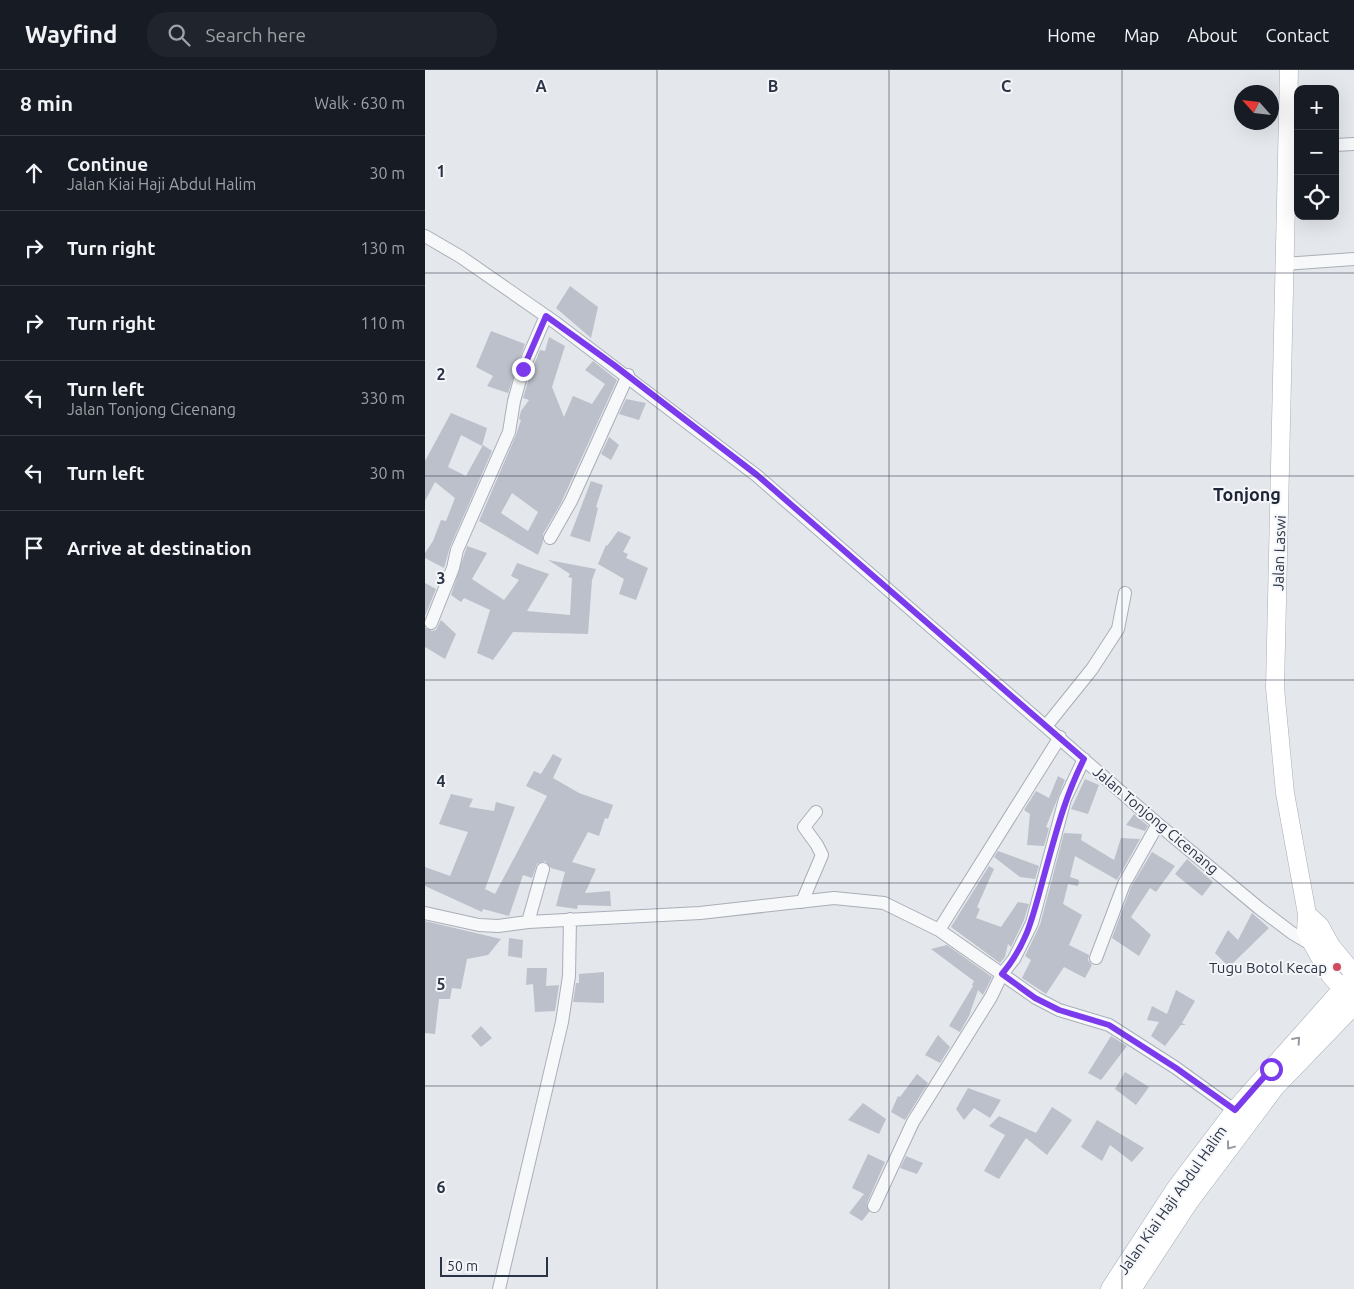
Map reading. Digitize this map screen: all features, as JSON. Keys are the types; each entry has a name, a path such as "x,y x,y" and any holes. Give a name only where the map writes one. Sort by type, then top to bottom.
{"main road":[{"name":"Jalan Laswi","path":"1289,70 1292,149 1284,264 1282,443 1275,688 1285,793 1307,914 1320,926 1321,944 1331,974 1352,989"},
{"name":"Jalan Kiai Haji Abdul Halim","path":"1111,1289 1177,1188 1242,1116 1275,1086 1352,989"},
{"name":"Jalan Kiai Haji Abdul Halim","path":"1131,1289 1242,1116"}],"street":[{"path":"1339,145 1354,144"},
{"name":"Jalan Tonjong Cicenang","path":"425,236 461,257 628,375 757,475 1159,824 1259,908 1292,933 1321,944"},
{"path":"1284,264 1354,259"},
{"path":"431,623 453,568 457,550 509,432 514,401 523,369 546,316"},
{"path":"550,538 571,502 628,375"},
{"path":"1047,725 1092,670 1118,629 1125,594"},
{"path":"939,930 1060,737"},
{"path":"874,1206 913,1122 991,997 1002,974 1015,959 1032,923 1065,799 1084,759"},
{"path":"802,902 822,855 804,827 816,812"},
{"path":"1096,958 1124,884 1159,824"},
{"path":"528,922 543,870"},
{"path":"425,912 479,925 498,926 569,919 700,913 834,898 884,902 939,930 1035,998 1059,1010 1109,1025 1176,1068 1242,1116"},
{"path":"499,1289 562,1022 569,976 569,919"}],"building":[{"path":"570,286 598,307 591,338 556,308"},
{"path":"491,331 525,344 508,393 487,386 493,376 476,367"},
{"path":"549,337 565,346 552,387 564,417 573,396 592,404 605,384 585,370 593,361 617,380 561,503 543,534 543,542 538,555 479,521 516,435 521,420 519,419 521,411 529,400 523,398 531,372 540,350 545,351","holes":["512,493 538,512 528,531 501,513"]},
{"path":"626,399 646,403 639,420 619,414"},
{"path":"451,413 487,428 482,446 461,435 448,467 466,476 483,445 492,451 450,547 444,568 425,558 425,553 433,541 441,520 446,521 455,498 435,482 425,501 425,461"},
{"path":"609,437 619,445 611,460 601,454"},
{"path":"591,481 603,485 596,507 598,508 590,542 570,536"},
{"path":"618,531 631,537 623,552 628,554 626,558 648,568 636,600 619,594 624,579 598,564 606,545"},
{"path":"467,546 487,553 472,579 504,600 519,580 511,576 517,563 549,574 527,611 570,615 572,578 568,577 570,574 548,560 596,569 592,580 588,634 513,632 493,660 477,653 490,610 464,598 461,602 451,595"},
{"path":"425,583 436,589 425,616"},
{"path":"441,620 456,634 445,659 425,647 425,628 432,631 436,630"},
{"path":"553,754 562,759 553,778 579,793 613,805 608,819 605,818 599,836 588,832 572,862 596,869 585,893 610,891 611,906 578,905 577,909 556,906 565,872 551,868 545,861 537,864 532,878 523,875 509,916 483,909 482,912 425,886 425,867 450,876 468,832 439,824 451,794 473,799 469,807 494,811 496,802 515,807 485,889 495,894 547,796 526,786 534,771 541,774"},
{"path":"1058,776 1065,780 1046,827 1049,828 1044,846 1027,845 1030,814 1024,810 1036,791 1049,798"},
{"path":"1085,779 1099,785 1088,814 1071,809"},
{"path":"1134,814 1148,826 1145,831 1126,825"},
{"path":"1064,833 1082,834 1081,840 1114,860 1121,838 1140,839 1117,880 1075,856 1070,877 1079,880 1078,886 1068,884 1063,904 1082,915 1069,945 1089,955 1088,960 1092,965 1085,978 1064,967 1046,994 1022,978 1031,960 1025,956 1040,925"},
{"path":"998,851 1039,866 1035,879 1020,877 994,857"},
{"path":"1152,852 1175,866 1156,892 1150,888 1131,917 1151,935 1139,956 1112,938 1131,887"},
{"path":"1187,859 1213,882 1202,896 1175,874"},
{"path":"989,866 994,869 977,907 980,909 976,918 1001,927 1018,902 1029,904 1024,920 1011,947 1008,944 1005,957 1000,963 951,927"},
{"path":"1252,913 1269,928 1229,967 1215,953 1228,930 1238,940"},
{"path":"425,921 501,939 488,955 467,959 461,989 452,988 450,999 439,999 435,1034 425,1033"},
{"path":"509,938 523,940 522,958 508,956"},
{"path":"947,945 992,977 983,995 978,990 969,1016 960,1032 949,1026 973,986 974,981 931,949"},
{"path":"527,968 547,968 546,986 559,985 555,1011 535,1012 533,984 526,985"},
{"path":"604,972 604,1003 573,1002 576,983 579,983 579,974"},
{"path":"1176,990 1195,1001 1182,1023 1186,1025 1181,1025 1165,1046 1151,1036 1159,1022 1147,1020 1152,1006 1167,1014"},
{"path":"481,1026 492,1038 481,1047 471,1036"},
{"path":"938,1035 950,1047 940,1063 925,1055"},
{"path":"1111,1036 1127,1046 1101,1080 1088,1073"},
{"path":"1125,1072 1149,1087 1136,1105 1115,1089"},
{"path":"917,1074 928,1083 905,1120 891,1112 898,1096 900,1097"},
{"path":"968,1088 1001,1100 990,1118 974,1108 964,1120 956,1109"},
{"path":"863,1103 886,1119 879,1134 848,1120"},
{"path":"1052,1107 1072,1120 1047,1155 1026,1138 999,1179 984,1171 1005,1135 989,1126 999,1116 1036,1133"},
{"path":"1097,1120 1144,1148 1132,1162 1110,1145 1102,1161 1081,1147"},
{"path":"868,1154 885,1162 867,1203 869,1212 862,1221 849,1213 864,1194 852,1188"},
{"path":"906,1156 923,1163 917,1174 900,1168"}],"place":[{"name":"Tugu Botol Kecap","path":"1337,967"}],"district":[{"name":"Tonjong","path":"1247,494"}],"route":[{"path":"523,369 546,316 614,365 757,475 1084,759 1065,799 1032,923 1015,959 1002,974 1035,998 1059,1010 1109,1025 1176,1068 1235,1110 1271,1069"}]}
